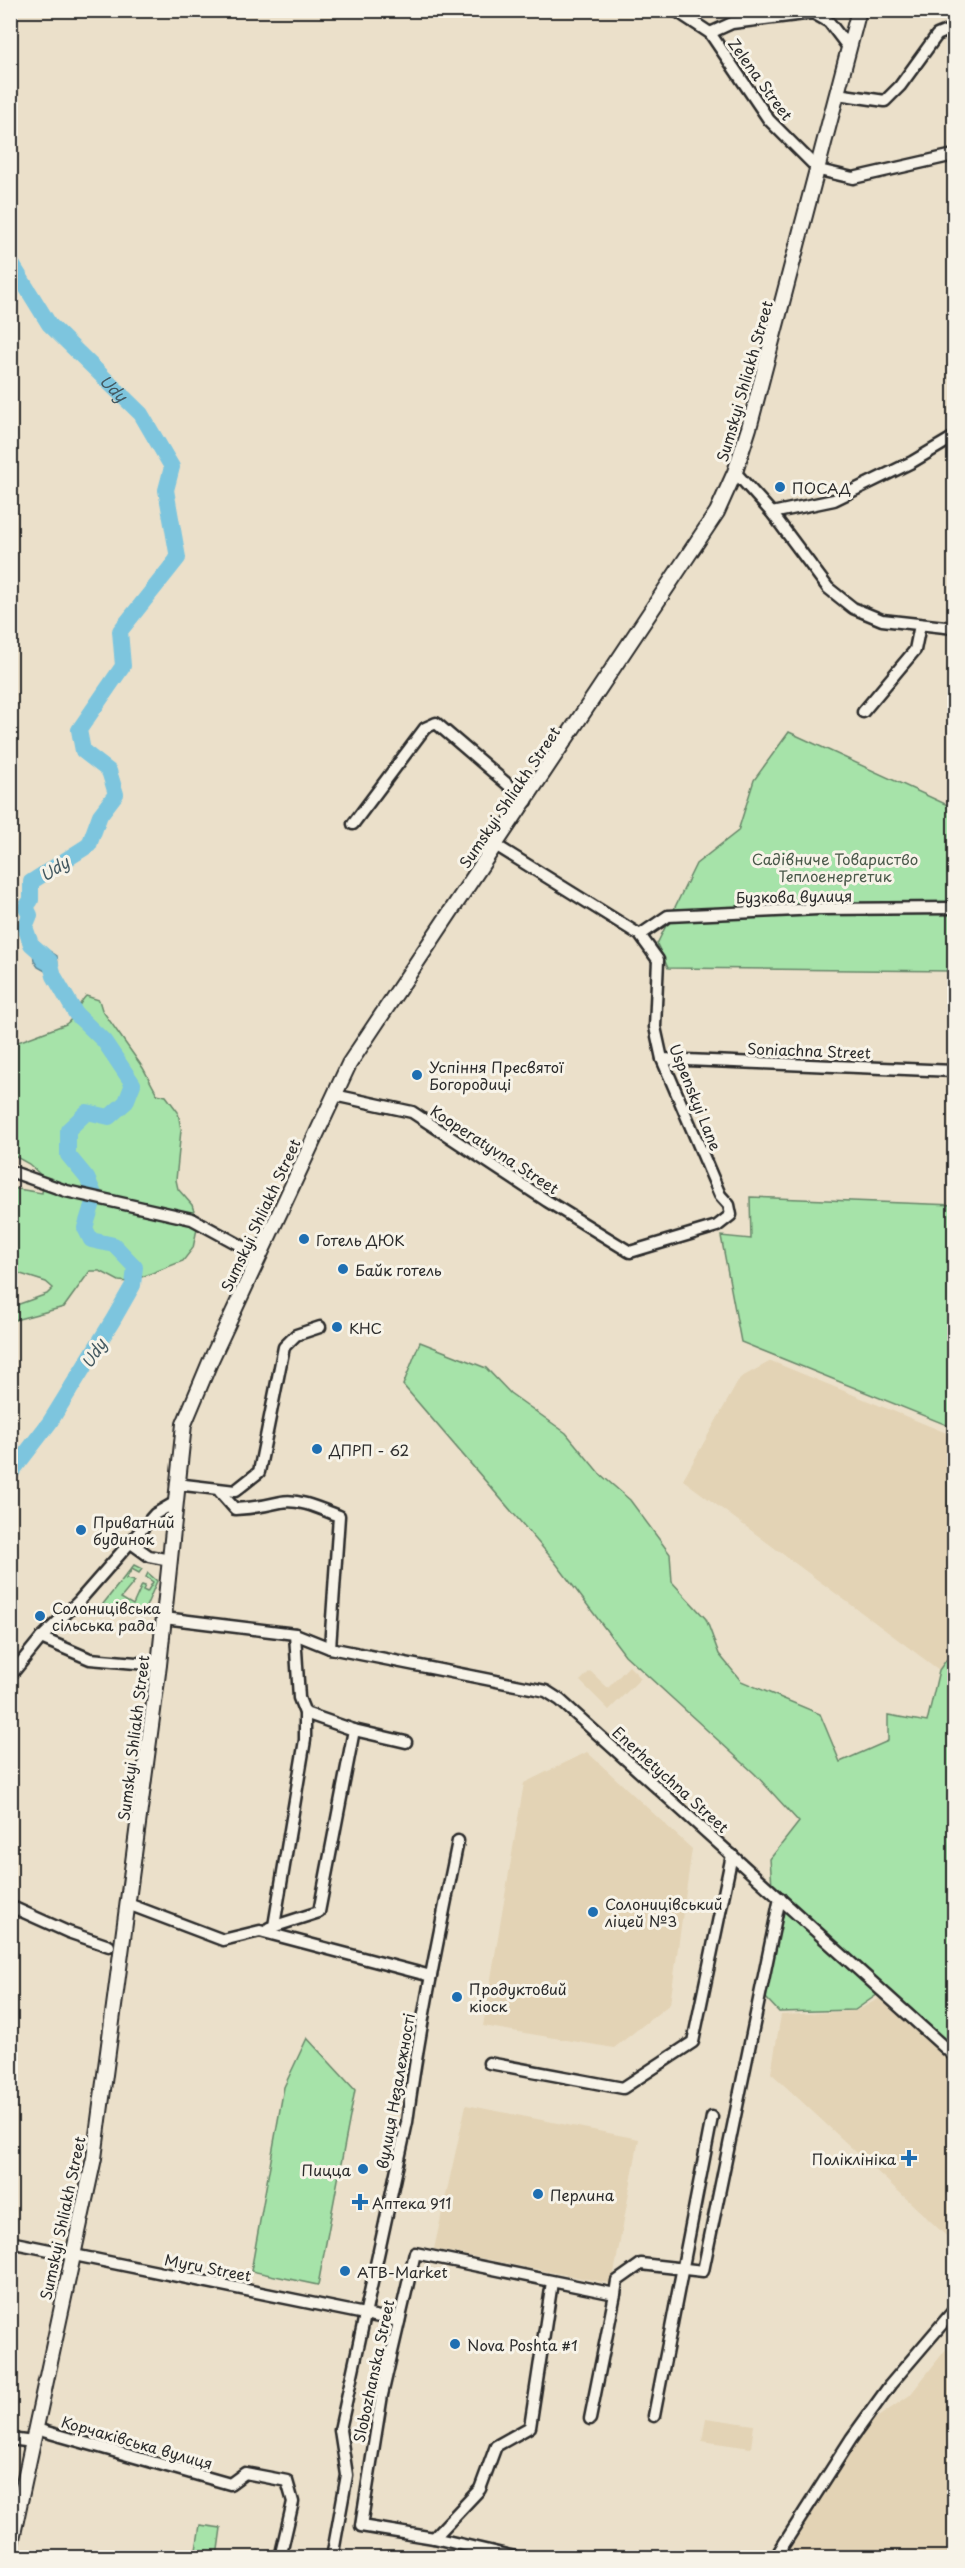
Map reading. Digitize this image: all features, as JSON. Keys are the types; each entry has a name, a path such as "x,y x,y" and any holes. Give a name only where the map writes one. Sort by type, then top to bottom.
{"main road":[{"name":"Sumskyi Shliakh Street","path":"10,2548 93,2158 159,1665 184,1424 349,1064 527,801 717,512 735,472 819,170 848,47 860,10"}],"street":[{"name":"Zelena Street","path":"675,10 711,33 769,120 819,170"},
{"path":"711,33 732,23 813,13 829,22 848,47"},
{"path":"837,94 885,101 900,86 938,35 954,28"},
{"path":"819,170 854,178 954,155"},
{"path":"772,513 834,501 912,462 954,437"},
{"path":"735,472 772,513 828,588 853,608 882,620 954,628"},
{"path":"863,712 915,650 920,625"},
{"path":"353,824 425,728 436,723 527,801"},
{"path":"496,846 640,935"},
{"name":"Бузкова вулиця","path":"640,935 668,916 818,909 954,908"},
{"name":"Uspenskyi Lane","path":"630,1252 717,1226 731,1215 729,1205 720,1195 662,1059 655,1027 658,960 640,935"},
{"name":"Soniachna Street","path":"662,1059 954,1071"},
{"name":"Kooperatyvna Street","path":"334,1095 412,1112 547,1201 630,1252"},
{"path":"10,1171 66,1191 202,1223 260,1256"},
{"path":"176,1484 220,1492 235,1491 259,1473 284,1347 296,1335 320,1327"},
{"path":"220,1492 234,1509 273,1506 281,1502 309,1505 339,1516 330,1648"},
{"path":"10,1676 41,1638 131,1544 155,1514 174,1503"},
{"path":"131,1544 148,1556 170,1560"},
{"name":"Enerhetychna Street","path":"164,1618 295,1634 330,1648 546,1691 560,1700 954,2056"},
{"path":"274,1926 305,1740 305,1713 299,1698 295,1634"},
{"path":"41,1638 90,1659 159,1665"},
{"path":"305,1713 354,1730 406,1742"},
{"path":"128,1904 223,1941 319,1912 354,1730"},
{"name":"вулиця Незалежності","path":"332,2558 347,2475 340,2430 407,2122 409,2094 458,1841"},
{"path":"489,2063 623,2088 693,2042 732,1855"},
{"path":"590,2419 617,2281 641,2264 703,2271 780,1898"},
{"path":"10,1906 58,1928 109,1946"},
{"path":"260,1931 431,1976"},
{"path":"654,2416 712,2117"},
{"name":"Myru Street","path":"10,2242 399,2321"},
{"name":"Slobozhanska Street","path":"519,2558 434,2538 361,2526 380,2406 414,2253 615,2294"},
{"path":"434,2538 480,2489 496,2446 530,2427 552,2282"},
{"path":"775,2558 851,2439 890,2385 954,2310"},
{"name":"Корчаківська вулиця","path":"10,2439 34,2435 230,2484 245,2473 287,2481 293,2502 280,2558"}],"shaded area":[{"path":"771,1361 949,1434 948,1512 954,1523 954,1649 939,1670 683,1480 740,1378"},
{"path":"629,1666 641,1678 609,1710 580,1681 590,1671 608,1688"},
{"name":"Солоницівський ліцей №3","path":"587,1752 692,1849 670,2004 614,2048 483,2026 524,1783"},
{"name":"Поліклініка","path":"882,1997 954,2065 954,2243 771,2073 781,2015 856,2011"},
{"name":"Перлина","path":"466,2105 639,2139 612,2284 434,2249"},
{"path":"954,2339 954,2557 784,2558 862,2428 910,2395"},
{"path":"706,2418 754,2425 751,2448 702,2441"}],"green space":[{"name":"Садівниче Товариство Теплоенергетик","path":"789,732 954,808 954,971 668,968 657,944 696,864 738,831 754,780"},
{"path":"86,996 99,1000 102,1010 143,1068 157,1094 166,1096 178,1112 181,1130 176,1180 178,1189 192,1205 198,1224 193,1248 183,1261 129,1282 119,1281 100,1271 90,1271 64,1307 11,1321 11,1307 47,1294 53,1288 46,1282 11,1271 11,1188 42,1193 44,1178 29,1164 11,1154 10,1045 66,1024"},
{"path":"750,1197 954,1205 954,1428 741,1342 721,1236 751,1239"},
{"path":"420,1342 486,1368 510,1393 566,1433 599,1473 630,1500 670,1554 672,1582 706,1619 719,1654 741,1681 820,1714 840,1762 888,1741 888,1715 927,1722 939,1670 954,1649 954,2052 887,1988 855,2010 779,2012 765,1997 775,1926 770,1859 799,1822 755,1774 625,1655 555,1562 403,1385"},
{"path":"954,1433 954,1523 948,1512 949,1434"},
{"path":"134,1565 142,1569 139,1573 132,1569 126,1579 135,1581 121,1598 133,1605 142,1585 145,1586 143,1590 147,1592 153,1582 146,1577 148,1573 157,1581 142,1616 105,1610 103,1604"},
{"path":"307,2038 355,2090 318,2285 251,2271 284,2087"},
{"path":"200,2525 221,2528 217,2557 195,2556"}],"water":[{"path":"40,945 57,956 59,974 54,976 38,967 34,961 33,950"}],"waterway":[{"name":"Udy","path":"10,261 49,324 141,414 172,467 166,490 178,558 120,631 123,666 79,730 83,751 109,771 116,794 100,815 89,845 31,882 31,900 26,907 30,915 25,927 31,944 50,961 54,976 76,1014 104,1041 133,1084 126,1102 109,1117 87,1112 68,1130 68,1155 87,1178 95,1196 85,1228 91,1240 114,1245 135,1267 133,1285 50,1422 10,1474"}],"place":[{"name":"ПОСАД","path":"780,487"},
{"name":"Успіння Пресвятої Богородиці","path":"417,1075"},
{"name":"Готель ДЮК","path":"304,1239"},
{"name":"Байк готель","path":"343,1269"},
{"name":"КНС","path":"337,1327"},
{"name":"ДПРП - 62","path":"317,1449"},
{"name":"Приватний будинок","path":"81,1530"},
{"name":"Солоницівська сільська рада","path":"40,1616"},
{"name":"Солоницівський ліцей №3","path":"593,1912"},
{"name":"Продуктовий кіоск","path":"457,1997"},
{"name":"Поліклініка","path":"909,2158"},
{"name":"Пицца","path":"363,2169"},
{"name":"Перлина","path":"538,2194"},
{"name":"Аптека 911","path":"360,2202"},
{"name":"ATB-Market","path":"345,2271"},
{"name":"Nova Poshta #1","path":"455,2344"}]}
